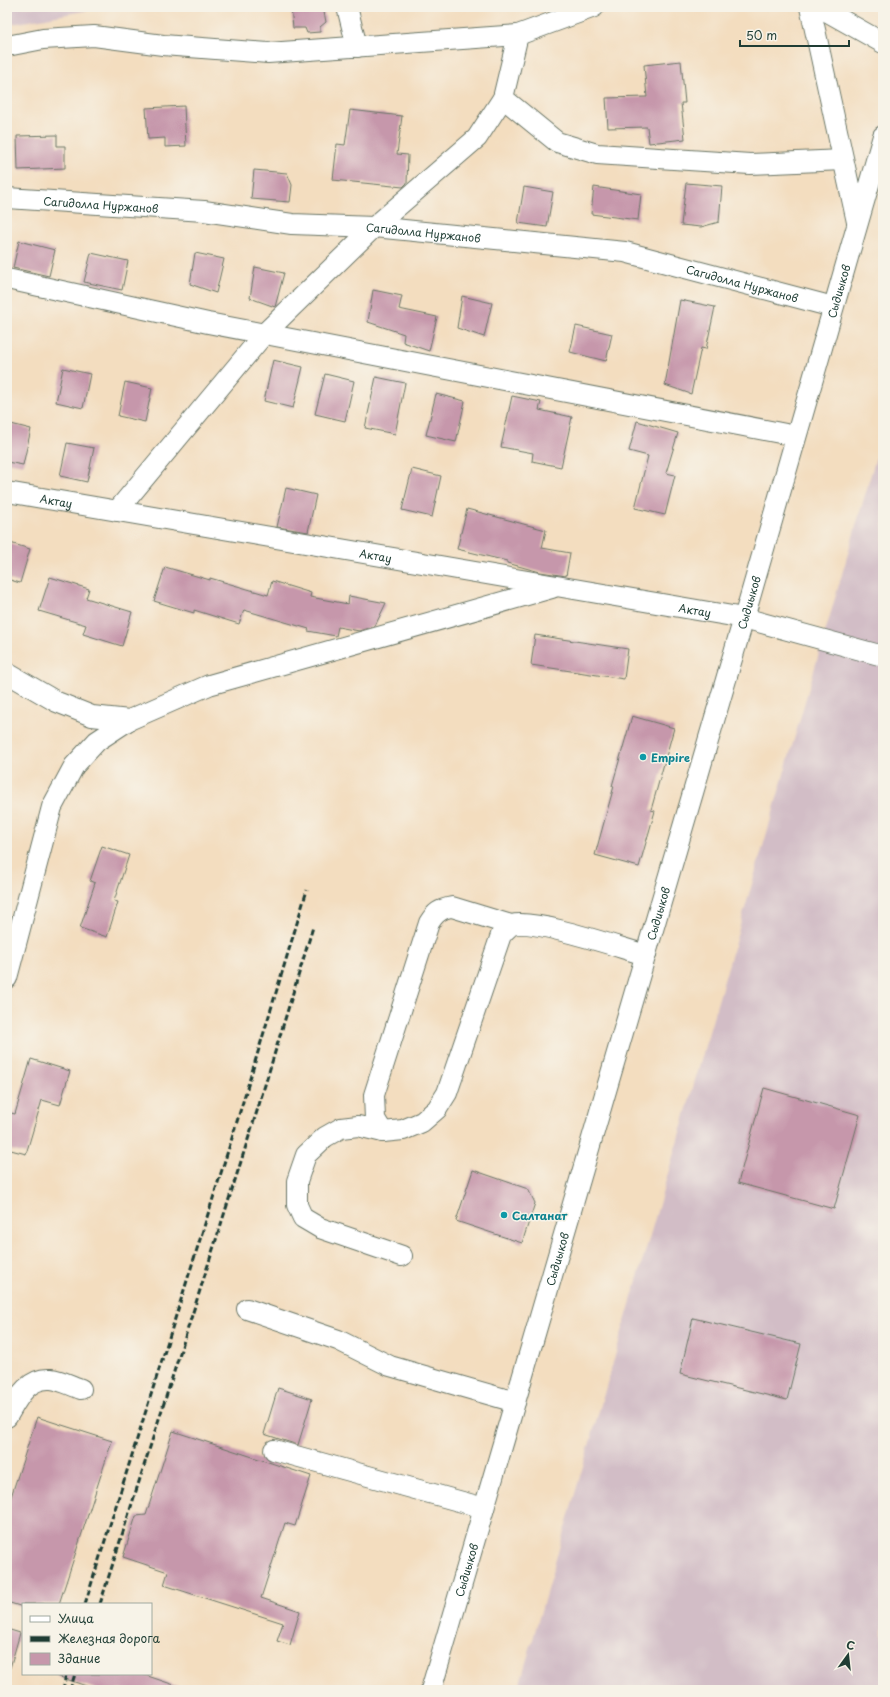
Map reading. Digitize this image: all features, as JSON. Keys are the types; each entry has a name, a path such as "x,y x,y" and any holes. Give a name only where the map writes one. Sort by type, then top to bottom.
{"street":[{"path":"347,7 357,47"},
{"path":"7,46 43,39 94,36 163,45 268,53 518,35 594,7"},
{"path":"810,7 857,224"},
{"path":"819,7 883,43"},
{"path":"117,511 264,334 374,227 477,138 502,98 518,35"},
{"path":"502,98 557,142 597,154 750,164 843,160"},
{"name":"Сыдиыков","path":"431,1690 883,136"},
{"name":"Сагидолла Нуржанов","path":"7,198 204,210 292,224 374,227 625,252 833,306"},
{"path":"7,279 208,323 796,436"},
{"name":"Актау","path":"7,492 744,618 883,656"},
{"path":"7,978 52,807 74,766 97,741 129,720 209,685 557,586"},
{"path":"7,673 57,702 92,716 129,720"},
{"path":"383,1132 375,1119 374,1094 429,923 434,914 442,908 452,907 511,926"},
{"path":"402,1256 320,1228 303,1218 297,1205 297,1181 306,1155 325,1136 341,1128 358,1126 383,1132 403,1130 422,1122 437,1109 447,1093 501,935 511,926 525,923 546,927 646,955"},
{"path":"247,1309 338,1340 390,1366 515,1402"},
{"path":"7,1417 17,1399 29,1385 41,1380 51,1379 81,1389"},
{"path":"274,1450 484,1508"}],"shaded area":[{"path":"7,7 106,7 7,25"},
{"path":"883,433 883,1690 518,1690"}],"building":[{"path":"291,7 323,7 326,22 320,27 320,32 307,33 305,28 293,28"},
{"path":"681,61 685,103 681,103 685,139 649,143 647,127 608,128 606,98 647,97 644,65"},
{"path":"184,106 186,146 165,147 165,138 148,139 146,108"},
{"path":"350,110 402,116 397,154 408,155 407,183 403,187 333,180 337,144 345,145"},
{"path":"57,135 57,146 65,146 65,168 18,170 17,136"},
{"path":"254,170 287,173 292,185 290,202 251,199"},
{"path":"686,183 722,186 719,222 701,227 681,225"},
{"path":"524,187 553,192 547,227 518,223"},
{"path":"594,187 641,194 638,220 591,214"},
{"path":"19,241 55,250 49,276 13,268"},
{"path":"91,253 128,261 122,290 84,282"},
{"path":"195,253 224,259 216,293 190,284"},
{"path":"255,267 284,273 275,307 250,298"},
{"path":"373,290 402,296 399,309 437,317 429,351 403,342 404,334 368,322"},
{"path":"462,296 492,303 484,337 457,328"},
{"path":"680,300 715,307 706,349 701,348 691,394 665,385"},
{"path":"576,326 612,334 606,361 570,352"},
{"path":"273,360 303,367 293,408 264,401"},
{"path":"63,368 90,374 83,408 56,402"},
{"path":"325,374 354,381 345,421 315,414"},
{"path":"376,377 405,383 395,434 365,428"},
{"path":"125,382 152,388 145,422 118,416"},
{"path":"436,394 465,401 456,442 426,435"},
{"path":"512,396 541,402 539,410 572,417 561,467 532,461 533,453 501,447"},
{"path":"637,421 678,433 666,473 675,475 665,515 635,508 648,456 629,451"},
{"path":"7,423 31,429 23,465 7,462"},
{"path":"67,443 94,448 87,482 60,476"},
{"path":"412,469 441,476 432,517 402,510"},
{"path":"286,488 316,495 308,532 277,527"},
{"path":"467,509 546,530 542,548 570,553 566,576 540,572 507,563 507,561 457,549"},
{"path":"7,542 30,549 20,583 7,579"},
{"path":"165,567 268,595 272,581 311,593 310,597 348,604 349,596 386,603 375,626 359,631 338,627 336,636 308,631 309,629 244,610 239,624 194,610 194,613 154,601"},
{"path":"50,577 89,589 86,598 132,612 122,646 83,634 86,625 39,611"},
{"path":"535,635 628,649 624,679 531,665"},
{"path":"632,716 674,728 651,810 655,811 639,867 595,855 614,786 612,786"},
{"path":"102,846 129,855 114,901 118,902 107,937 80,928 95,883 90,881"},
{"path":"31,1059 70,1071 60,1105 42,1100 26,1154 7,1149 7,1112 15,1114"},
{"path":"764,1088 860,1115 834,1209 738,1183"},
{"path":"473,1170 528,1189 535,1203 522,1243 456,1221"},
{"path":"693,1318 801,1344 787,1400 680,1374"},
{"path":"278,1388 312,1399 298,1445 264,1434"},
{"path":"37,1417 112,1441 59,1603 22,1603 22,1607 7,1602 7,1509"},
{"path":"173,1431 311,1476 295,1526 285,1523 261,1598 300,1611 290,1645 277,1641 283,1623 164,1585 168,1572 123,1557 136,1516 146,1515"},
{"path":"7,1629 20,1633 10,1668 7,1668"},
{"path":"145,1675 183,1688 183,1690 98,1690 57,1676"}],"railway":[{"path":"85,1603 232,1138 307,890"},
{"path":"100,1603 258,1108 313,927"},
{"path":"63,1690 66,1675"},
{"path":"70,1690 75,1675"}],"place":[{"name":"Empire","path":"643,757"},
{"name":"Салтанат","path":"504,1215"}]}
